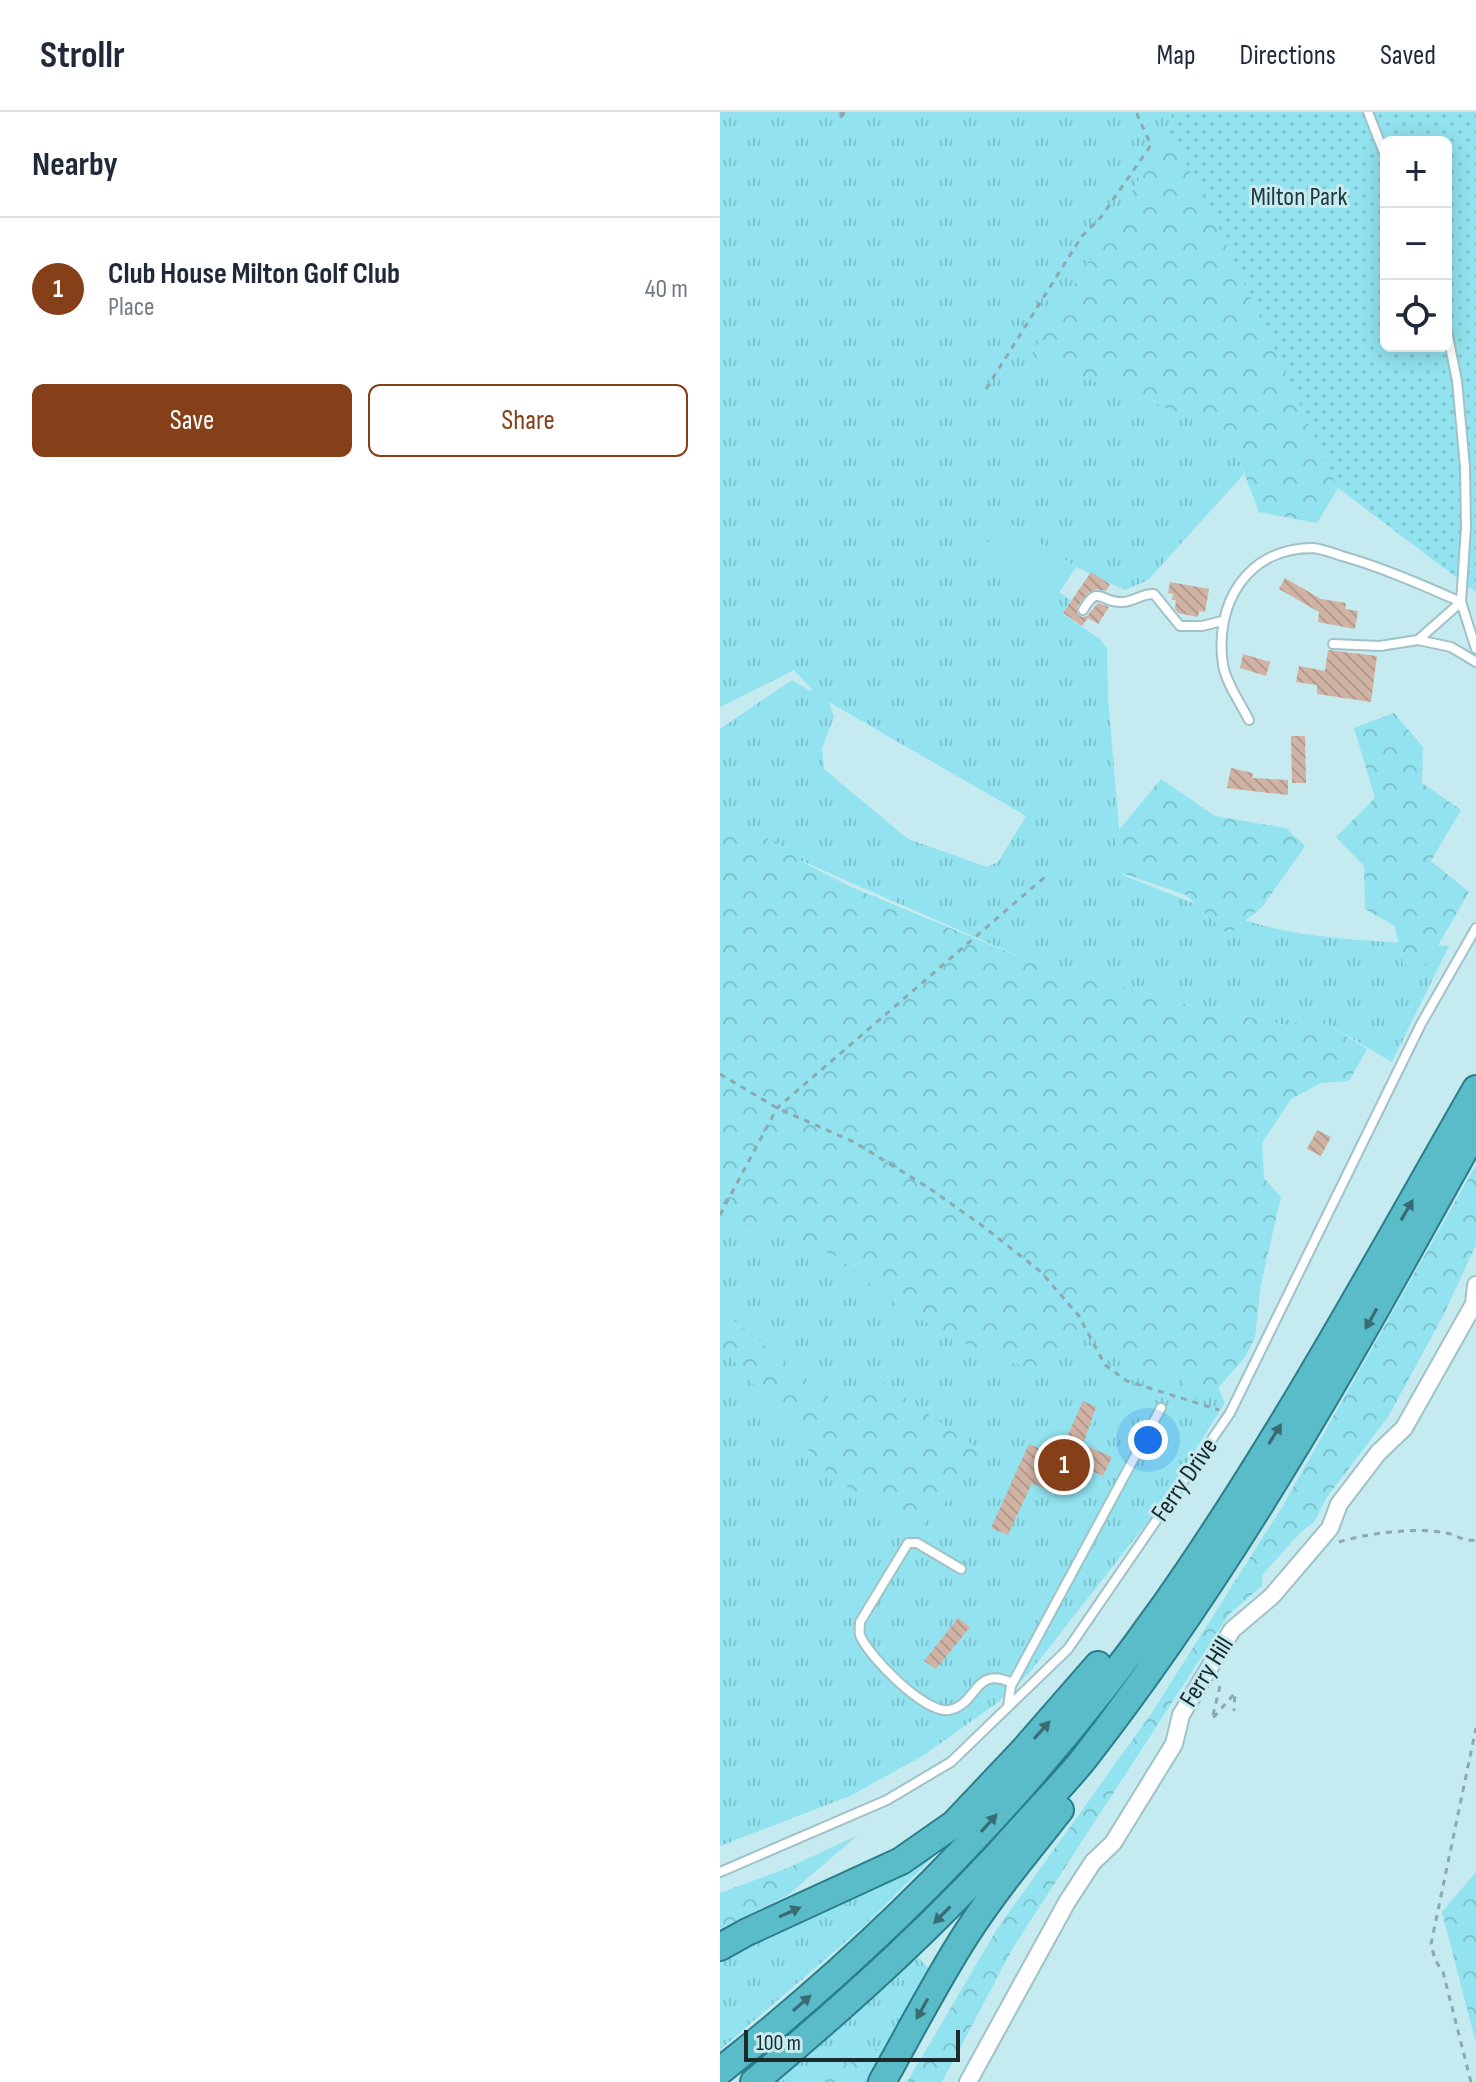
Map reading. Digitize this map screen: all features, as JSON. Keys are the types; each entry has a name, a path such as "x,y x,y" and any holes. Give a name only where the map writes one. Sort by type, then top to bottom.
{"highway":[{"path":"720,2071 870,1945 962,1854 1039,1767 1103,1686 1164,1605 1248,1479 1476,1089"},
{"path":"882,2082 934,1987 1004,1880 1099,1762 1180,1648 1261,1503 1358,1342 1476,1129"},
{"path":"720,1947 901,1861 954,1824 1082,1685 1248,1479"},
{"path":"754,2082 822,2026 920,1937 988,1868 1066,1780 1170,1642 1261,1503"}],"street":[{"name":"Ferry Hill","path":"968,2082 1067,1902 1093,1862 1113,1843 1174,1744 1181,1715 1232,1630 1272,1596 1315,1546 1330,1528 1339,1504 1378,1453 1404,1428 1474,1304 1476,1285"}],"lane":[{"path":"1368,112 1380,143"},
{"path":"1451,352 1465,467 1466,527 1461,602 1476,649"},
{"path":"1249,720 1223,668 1222,621 1235,589 1259,563 1277,553 1315,548 1377,566 1461,602"},
{"path":"1083,610 1090,598 1099,595 1122,603 1147,593 1154,594 1180,626 1202,626 1222,621"},
{"path":"1418,640 1461,602"},
{"path":"1333,644 1380,646 1418,640 1451,647 1476,662"},
{"name":"Ferry Drive","path":"720,1872 887,1800 951,1762 1068,1649 1230,1413 1421,1024 1476,928"},
{"path":"1008,1707 1012,1683 1161,1408"},
{"path":"961,1569 917,1543 908,1543 860,1622 861,1636 879,1660 915,1697 941,1709 950,1710 960,1705 982,1682 992,1678 1000,1677 1012,1683"}],"path":[{"path":"986,389 1082,236 1101,217 1151,145 1136,112"},
{"path":"720,1215 777,1108 1046,876"},
{"path":"720,1074 777,1108 854,1142 929,1188 984,1227 1041,1272 1079,1316 1105,1365 1127,1381 1230,1413"},
{"path":"1354,1538 1425,1531 1449,1533 1466,1542 1476,1540"},
{"path":"1220,1686 1212,1719 1235,1693 1234,1711"},
{"path":"1471,2082 1443,1972 1435,1960 1431,1944 1476,1728"}],"green space":[{"path":"720,112 1172,112 1169,131 1110,227 1228,431 1244,474 1148,580 1125,590 1076,567 1004,519 1053,602 1059,592 1071,600 1063,614 1100,639 1107,648 1108,697 1123,875 1213,910 1291,932 1449,946 1392,1062 1317,1018 1286,1025 1185,1004 1020,957 720,825 720,729 792,680 810,691 812,689 794,670 720,707","holes":["829,702 1026,816 998,862 987,867 908,839 824,769 822,748 834,717"]},
{"path":"1172,112 1251,112 1217,224 1338,488 1317,523 1259,512 1228,431 1030,357 1169,131"},
{"name":"Milton Park","path":"1172,112 1476,112 1476,592 1338,488 1217,224 1169,131"},
{"path":"1004,519 1076,567 1053,602 980,554"},
{"path":"1394,713 1423,747 1422,783 1461,810 1431,861 1469,892 1426,966 1403,965 1395,926 1365,909 1364,866 1336,837 1375,798 1354,728"},
{"path":"1161,779 1215,816 1286,828 1305,846 1262,907 1228,935 1186,895 1119,872 1114,836"},
{"path":"720,821 777,842 806,864 849,886 1020,957 1185,1004 1286,1025 1317,1018 1367,1049 1349,1081 1321,1083 1291,1099 1262,1143 1264,1178 1281,1197 1261,1284 1255,1337 1246,1356 1218,1388 1197,1401 1179,1377 1117,1360 1095,1335 1064,1344 1042,1373 1009,1362 951,1337 902,1309 834,1255 746,1224 720,1208"},
{"path":"720,1019 1178,1297 1225,1403 1157,1510 1030,1672 997,1703 924,1755 850,1796 720,1846"},
{"path":"1476,1165 1476,1245 1443,1316 1388,1417 1327,1497 1314,1522 1263,1574 1262,1586 1230,1613 1014,1946 942,2082 907,2082 997,1929 1151,1714 1282,1507"},
{"path":"720,1309 837,1404 884,1383 980,1450 953,1494 920,1528 832,1478 720,1344"},
{"path":"858,1835 788,1895 720,1929 720,1893 790,1867"},
{"path":"954,1836 864,1926 720,2050 720,1959"},
{"path":"1476,1872 1476,2043 1442,1912"},
{"path":"918,1957 932,1972 888,2043 810,2082 771,2082"},
{"path":"888,2043 867,2082 810,2082"}],"building":[{"path":"1091,572 1110,584 1106,591 1097,589 1088,593 1077,607 1077,614 1087,616 1098,603 1109,607 1098,624 1088,618 1082,626 1063,613"},
{"path":"1285,578 1321,599 1346,603 1345,609 1358,611 1355,629 1318,622 1319,612 1279,589"},
{"path":"1170,582 1209,589 1205,612 1199,611 1198,617 1178,613 1176,600 1172,600 1173,594 1168,593"},
{"path":"1328,650 1377,656 1371,702 1317,694 1317,685 1296,682 1299,666 1325,671"},
{"path":"1243,654 1270,662 1266,676 1240,668"},
{"path":"1291,736 1305,736 1306,783 1292,783"},
{"path":"1231,768 1253,773 1252,778 1288,780 1288,795 1227,788"},
{"path":"1317,1130 1331,1137 1321,1156 1307,1149"},
{"path":"1083,1401 1096,1407 1083,1444 1112,1457 1103,1476 1090,1470 1083,1485 1065,1477 1057,1494 1032,1483 1008,1535 991,1528 1029,1444 1058,1457"},
{"path":"958,1618 970,1627 936,1669 924,1661"}],"place":[{"name":"Club House Milton Golf Club","path":"1064,1465"}]}
